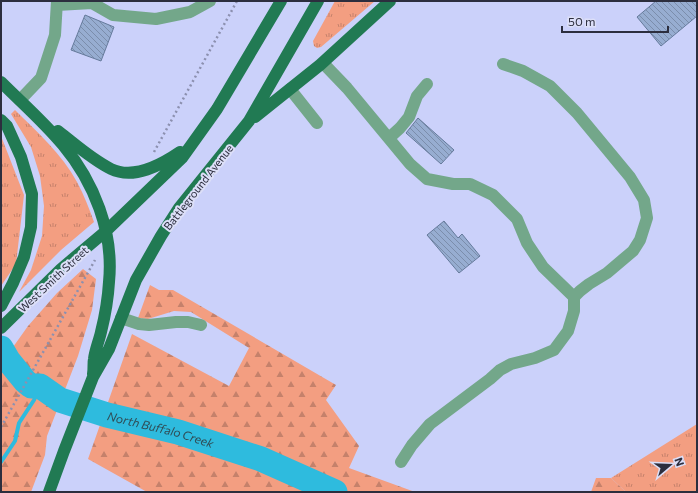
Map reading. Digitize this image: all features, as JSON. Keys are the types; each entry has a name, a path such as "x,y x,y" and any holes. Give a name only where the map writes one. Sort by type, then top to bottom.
{"main road":[{"path":"106,231 182,158 193,144 218,109 281,1"},
{"name":"Battleground Avenue","path":"49,492 93,377 109,349 136,280 175,213 249,121 318,1"},
{"path":"249,121 323,63 390,1"},
{"path":"1,82 33,112 63,144 79,166 92,189 102,215 110,258 110,280 101,333 94,359 93,377"},
{"path":"33,112 95,159 112,169 125,172 136,172 152,168 168,161 193,144"},
{"path":"1,120 7,126 21,157 32,194 31,227 24,257 1,306"},
{"name":"West Smith Street","path":"4,324 61,268 106,231"}],"lane":[{"path":"20,100 41,78 55,35 57,3 92,3 113,15 156,19 190,12 210,1"},
{"path":"323,63 347,88 410,164 427,179 453,184 470,184 493,195 517,219 527,243 543,267 574,297"},
{"path":"401,462 412,445 430,424 500,370 511,364 535,358 554,350 568,331 574,311 574,297 589,284 607,273 633,251 640,240 647,218 644,200 630,177 577,113 550,86 523,71 503,64"},
{"path":"388,138 400,128 409,116 417,96 427,84"},
{"path":"290,89 317,123"},
{"path":"121,318 139,324 150,325 188,322 201,325"}],"path":[{"path":"153,154 237,1"},
{"path":"1,427 95,260"}],"green space":[{"path":"335,1 375,1 321,47 317,48 314,46 313,41"},
{"path":"15,110 49,144 64,162 80,187 94,222 61,250 19,292 31,270 42,236 44,206 40,176 31,147 11,114"},
{"path":"1,136 24,195 16,264 1,286"},
{"path":"83,269 96,279 92,310 78,356 47,436 45,455 31,492 1,492 1,364 28,326 57,293"},
{"path":"150,285 159,290 173,290 336,385 326,400 359,446 349,468 415,492 147,492 88,459 132,334 229,386 249,348 191,312 174,311 148,319 138,318"},
{"path":"697,424 697,492 626,492 611,478"},
{"path":"596,478 611,478 626,492 591,492"}],"building":[{"path":"656,1 697,1 697,16 661,46 637,17"},
{"path":"85,15 114,27 101,61 71,50"},
{"path":"418,118 454,150 441,164 406,133"},
{"path":"444,221 458,238 462,234 480,256 459,273 427,235"}],"waterway":[{"name":"North Buffalo Creek","path":"1,348 8,360 25,381 31,386 40,386 60,400 107,415 178,432 261,459 335,492"},
{"path":"1,462 15,441 19,423 34,400 40,386"}]}
